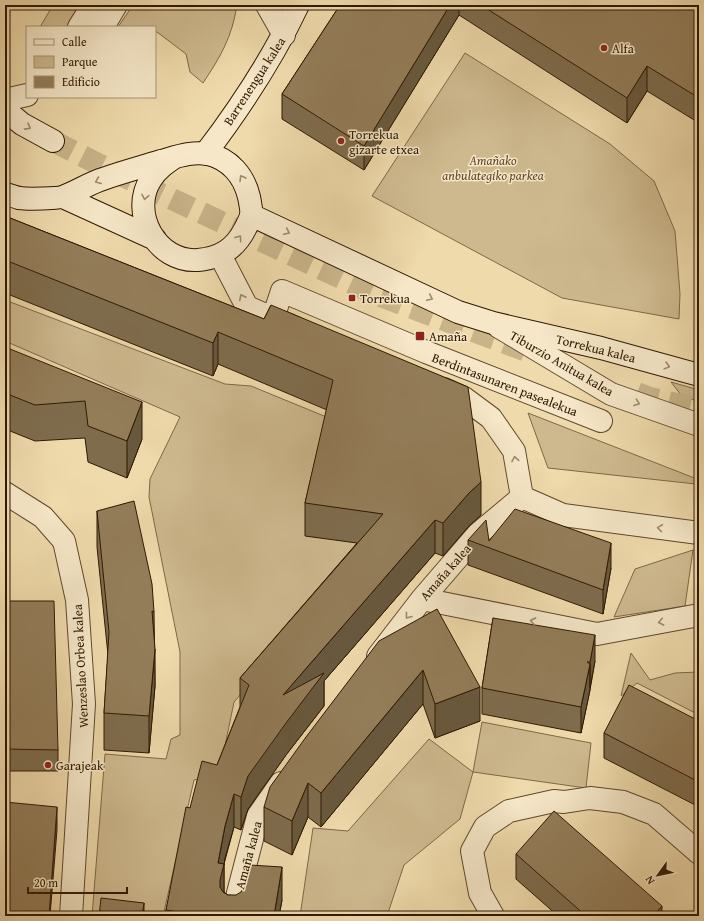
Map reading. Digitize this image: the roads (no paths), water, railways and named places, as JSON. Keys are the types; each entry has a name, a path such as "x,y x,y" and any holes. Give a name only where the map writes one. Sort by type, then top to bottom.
{"street":[{"path":"267,5 284,35"},
{"name":"Barrenengua kalea","path":"205,154 230,121 284,35 298,5"},
{"path":"80,26 101,12"},
{"path":"5,100 26,95"},
{"path":"5,110 22,124 53,141"},
{"path":"5,194 20,198 63,197 102,179 175,157 192,153 205,154 225,160 238,172 246,186 251,216 240,239 227,252 210,259 192,260 173,256 158,245 148,230 143,212 144,195 150,179 161,166 175,157"},
{"path":"63,197 155,239"},
{"path":"251,216 458,312 493,323"},
{"path":"220,255 246,307 313,334"},
{"name":"Berdintasunaren pasealekua","path":"273,318 282,291 426,352 600,421"},
{"name":"Torrekua kalea","path":"493,323 601,348 699,375"},
{"name":"Tiburzio Anitua kalea","path":"493,323 611,394 699,426"},
{"path":"428,382 464,398 492,418 514,451 522,497 563,515 699,533"},
{"name":"Wenzeslao Orbea kalea","path":"5,493 44,517 64,541 77,600 84,704 71,916"},
{"name":"Amaña kalea","path":"366,671 422,599 478,534 522,497"},
{"path":"422,599 597,634 699,615"},
{"name":"Amaña kalea","path":"232,916 258,816 292,768"},
{"path":"493,916 480,892 472,851 485,827 509,811 554,801 564,802 590,798 623,802 654,814 699,852"}],"tunnel":[{"path":"53,141 110,170 375,294 532,353"},
{"path":"637,393 650,398 699,409"}],"place":[{"name":"Alfa","path":"604,48"},
{"name":"Torrekua gizarte etxea","path":"341,141"},
{"name":"Torrekua","path":"352,298"},
{"name":"Amaña","path":"420,336"},
{"name":"Garajeak","path":"48,765"}],"park label":[{"name":"Amañako anbulategiko parkea","path":"493,168"}]}
